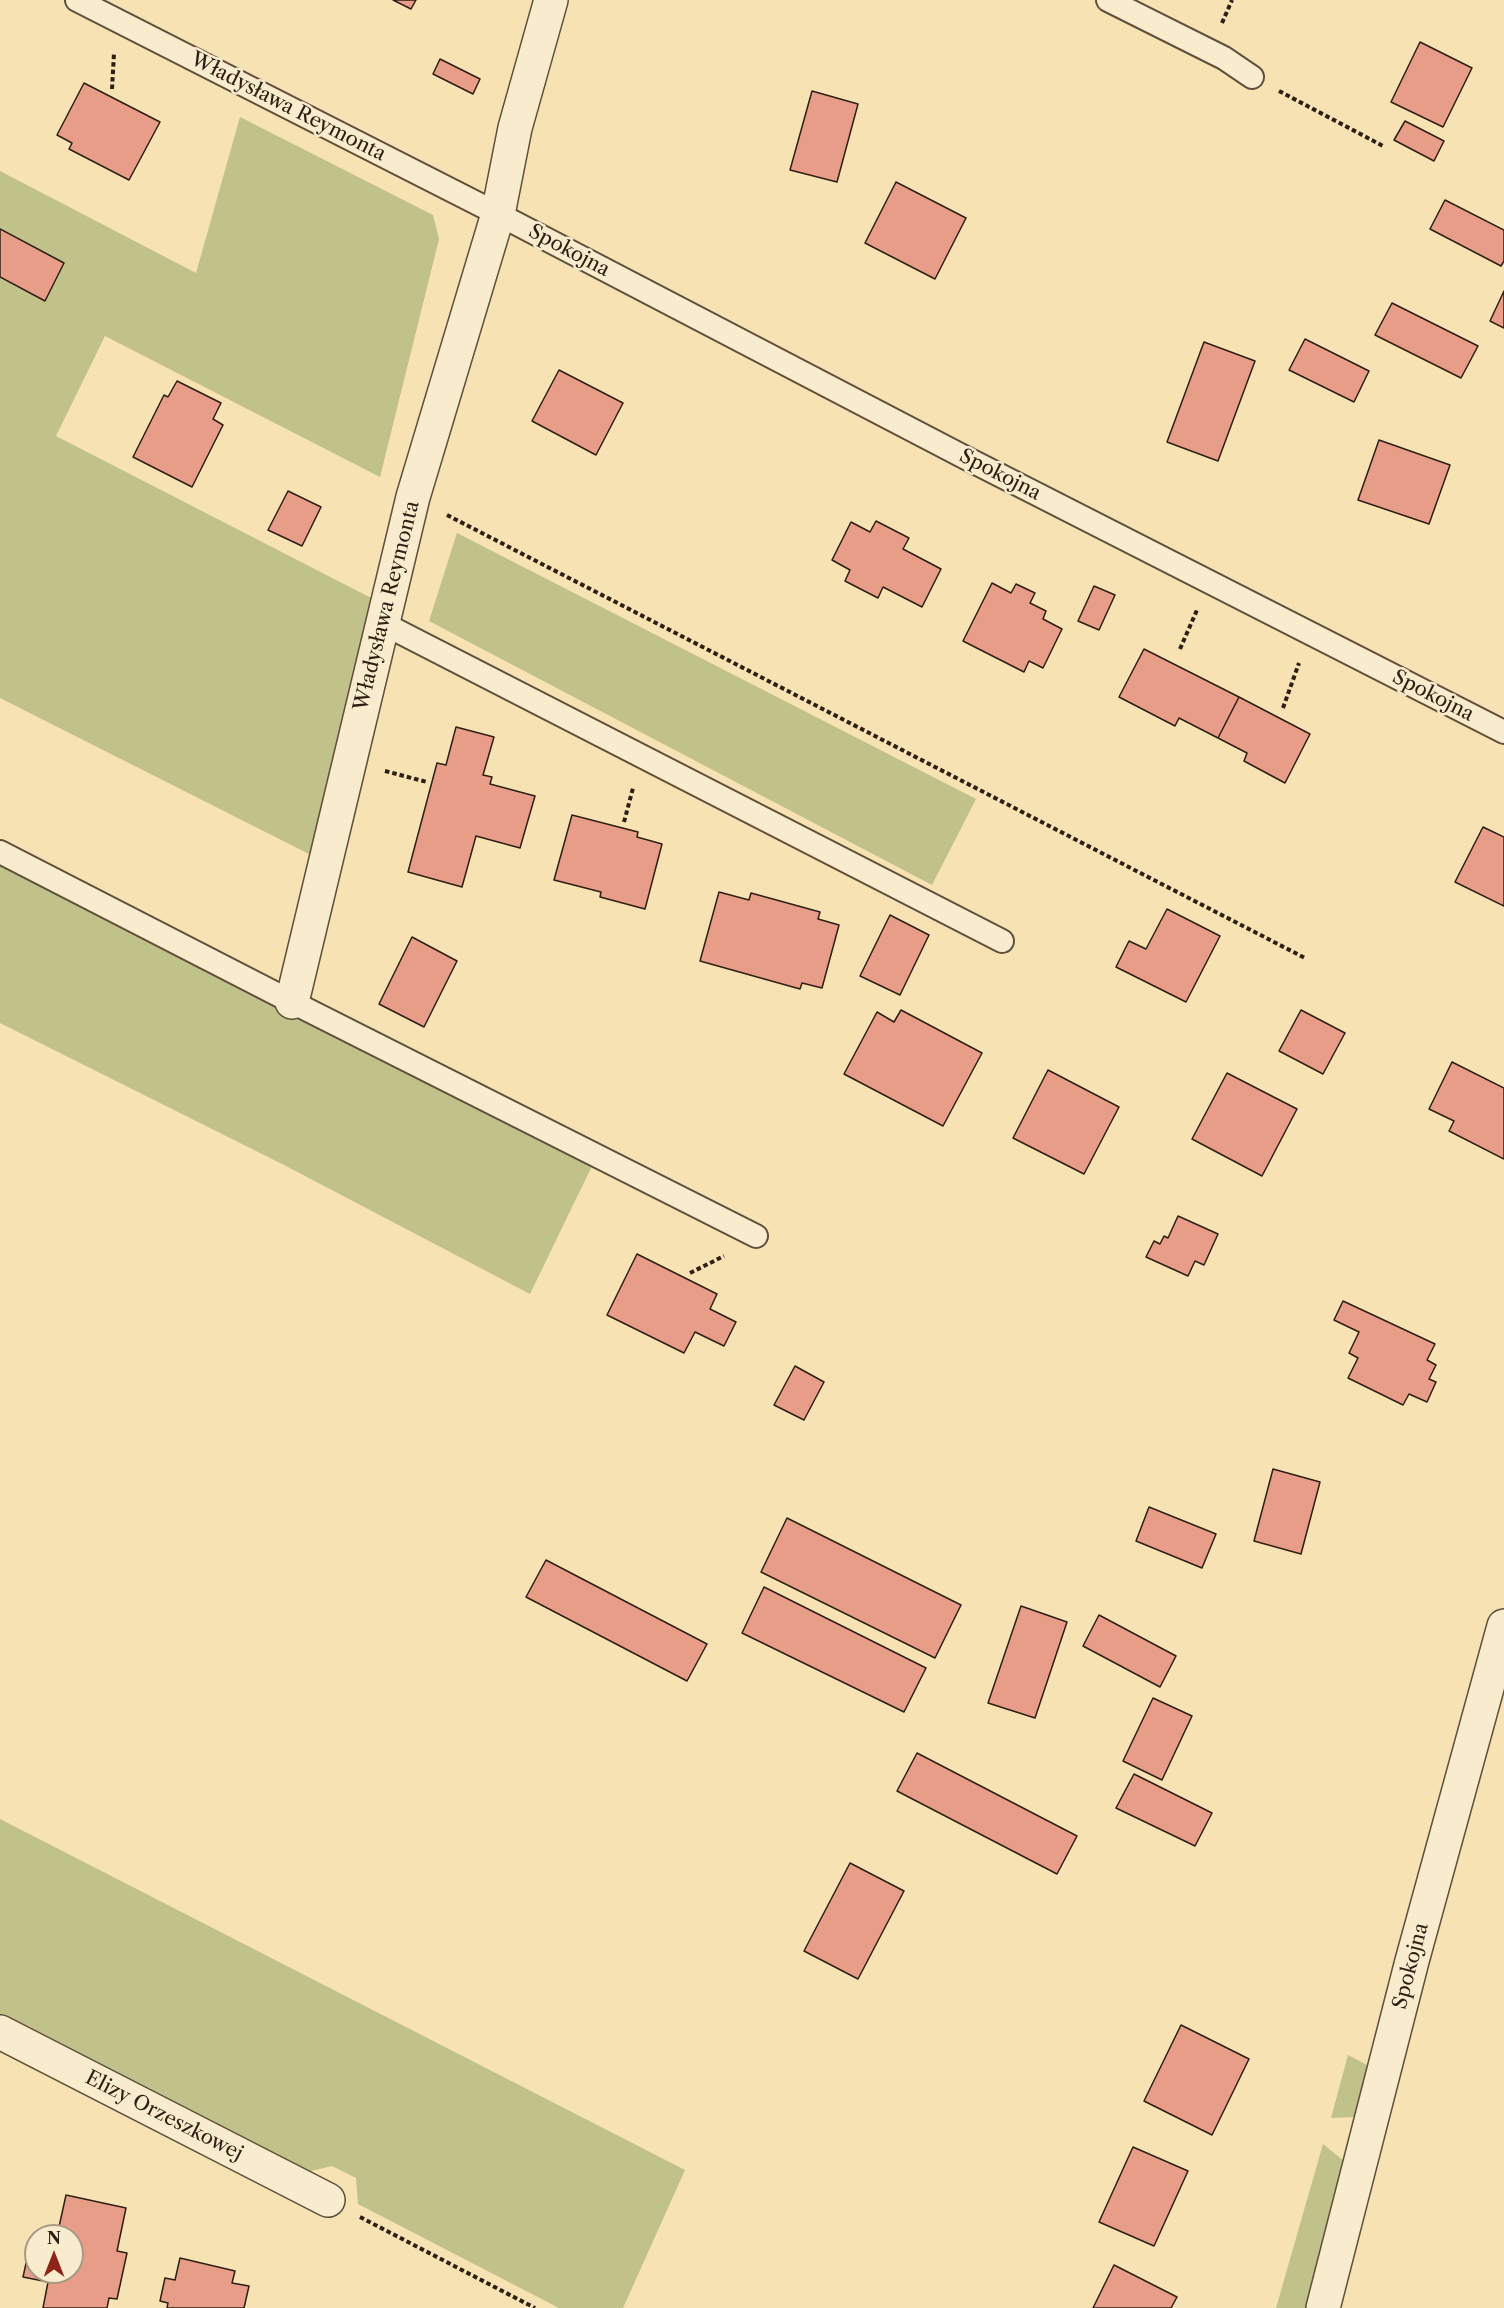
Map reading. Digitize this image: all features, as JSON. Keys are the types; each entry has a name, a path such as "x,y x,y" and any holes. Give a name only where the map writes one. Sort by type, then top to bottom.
{"street":[{"name":"Władysława Reymonta","path":"292,1002 413,497 498,214 515,128 551,0"},
{"name":"Spokojna","path":"1323,2308 1412,1961 1504,1626"},
{"name":"Elizy Orzeszkowej","path":"0,2032 328,2200"}],"lane":[{"name":"Władysława Reymonta","path":"77,0 498,214"},
{"path":"1108,0 1224,58 1252,77"},
{"name":"Spokojna","path":"498,214 738,340 1504,732"},
{"path":"382,623 1002,941"},
{"path":"0,852 756,1236"}],"path":[{"path":"1252,77 1385,147"},
{"path":"413,497 1305,958"},
{"path":"1180,649 1211,583"},
{"path":"1282,708 1294,672 1313,635"},
{"path":"328,2200 535,2308"}],"green space":[{"path":"240,117 433,215 439,239 380,477 105,336 56,436 377,601 313,856 0,698 0,171 196,273"},
{"path":"457,533 976,799 932,885 429,621"},
{"path":"0,863 592,1166 530,1294 286,1166 0,1023"},
{"path":"0,1819 685,2170 623,2308 559,2308 358,2204 356,2178 332,2166 307,2172 0,2017"},
{"path":"1348,2055 1369,2066 1360,2111 1354,2117 1331,2118"},
{"path":"1323,2144 1345,2162 1309,2308 1276,2308"}],"building":[{"path":"393,0 416,0 411,9"},
{"path":"1420,42 1472,68 1443,127 1391,102"},
{"path":"440,59 480,79 473,94 433,74"},
{"path":"84,83 160,122 129,180 69,149 72,143 57,135"},
{"path":"812,91 858,104 837,182 790,170"},
{"path":"1405,121 1444,141 1434,161 1394,140"},
{"path":"896,182 966,218 935,279 865,243"},
{"path":"1445,200 1504,230 1504,261 1501,266 1430,229"},
{"path":"0,229 64,263 45,301 0,277"},
{"path":"1504,291 1504,328 1490,321"},
{"path":"1392,303 1478,346 1461,378 1375,335"},
{"path":"1305,339 1369,371 1354,402 1289,370"},
{"path":"1204,342 1255,361 1218,461 1167,442"},
{"path":"559,370 623,403 596,455 532,421"},
{"path":"177,381 221,403 213,419 223,425 192,487 133,457 164,395 168,397"},
{"path":"1379,440 1450,465 1429,524 1358,500"},
{"path":"288,491 321,507 302,546 268,530"},
{"path":"876,521 909,538 903,549 941,569 922,607 883,587 878,598 845,581 850,570 832,560 851,522 870,532"},
{"path":"992,583 1011,593 1016,584 1035,593 1030,603 1046,611 1043,619 1062,629 1043,668 1029,661 1024,672 963,641"},
{"path":"1094,586 1115,595 1099,630 1078,621"},
{"path":"1144,649 1239,697 1218,738 1179,718 1175,726 1119,697"},
{"path":"1239,697 1310,734 1285,783 1244,761 1247,753 1218,738"},
{"path":"456,727 494,737 483,775 492,777 490,784 535,796 520,848 476,836 462,887 408,872 437,763 446,765"},
{"path":"572,815 638,832 637,837 662,844 645,909 600,897 601,892 554,880"},
{"path":"1483,827 1504,837 1504,906 1455,882"},
{"path":"719,892 749,900 751,893 820,912 818,919 839,925 822,988 802,983 800,989 700,961"},
{"path":"1167,909 1220,936 1186,1002 1116,967 1129,941 1146,949"},
{"path":"890,915 929,935 900,995 860,976"},
{"path":"412,937 457,961 424,1027 379,1004"},
{"path":"901,1010 982,1053 943,1126 844,1074 877,1012 894,1022"},
{"path":"1301,1010 1345,1033 1323,1074 1279,1051"},
{"path":"1452,1062 1504,1088 1504,1159 1449,1131 1454,1121 1429,1109"},
{"path":"1048,1070 1119,1107 1084,1174 1013,1138"},
{"path":"1227,1073 1297,1109 1262,1176 1192,1139"},
{"path":"1178,1216 1218,1234 1204,1265 1195,1261 1188,1276 1146,1257 1154,1241 1160,1244 1164,1236 1168,1238"},
{"path":"637,1254 717,1294 710,1309 736,1322 724,1346 695,1332 684,1353 607,1315"},
{"path":"1343,1301 1435,1344 1427,1360 1436,1365 1429,1379 1436,1382 1427,1402 1409,1394 1403,1405 1348,1378 1358,1358 1349,1353 1359,1332 1334,1320"},
{"path":"795,1366 824,1382 804,1420 774,1405"},
{"path":"1273,1469 1320,1482 1301,1554 1254,1541"},
{"path":"1149,1507 1216,1534 1202,1568 1136,1541"},
{"path":"787,1518 961,1605 935,1658 761,1572"},
{"path":"546,1560 707,1644 687,1681 526,1597"},
{"path":"764,1587 926,1668 904,1712 742,1633"},
{"path":"1021,1606 1067,1622 1035,1718 988,1703"},
{"path":"1099,1615 1176,1656 1160,1687 1083,1646"},
{"path":"1153,1698 1192,1716 1162,1780 1123,1761"},
{"path":"917,1753 1077,1836 1057,1874 897,1791"},
{"path":"1134,1774 1212,1813 1195,1846 1116,1808"},
{"path":"850,1863 904,1891 858,1979 804,1951"},
{"path":"1181,2025 1249,2059 1212,2135 1144,2101"},
{"path":"1133,2147 1188,2171 1154,2246 1099,2222"},
{"path":"66,2195 126,2208 117,2251 127,2253 117,2299 109,2298 107,2308 43,2308 48,2284 84,2284 84,2224 60,2224"},
{"path":"180,2258 235,2271 232,2283 249,2286 244,2308 167,2308 168,2303 160,2301 165,2278 175,2280"},
{"path":"1114,2265 1177,2297 1171,2308 1093,2308"}]}
